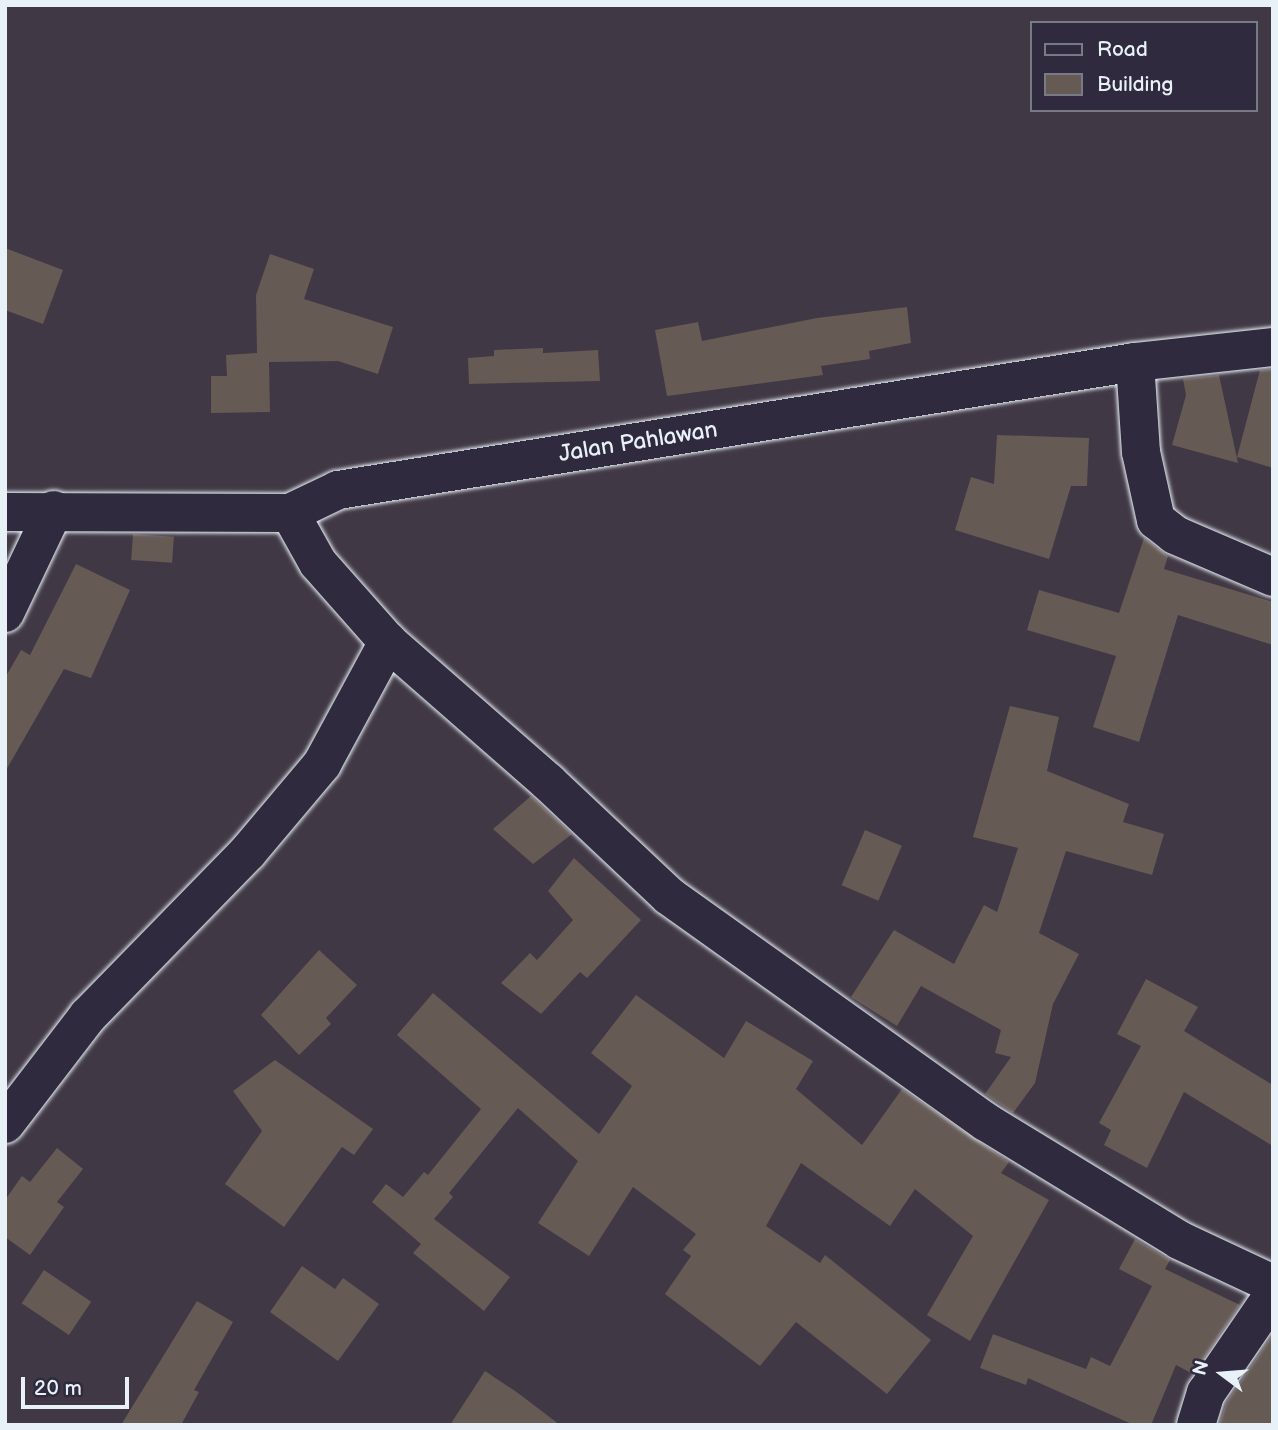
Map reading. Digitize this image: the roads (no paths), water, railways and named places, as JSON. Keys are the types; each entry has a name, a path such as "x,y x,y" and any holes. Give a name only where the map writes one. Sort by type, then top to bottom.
{"street":[{"name":"Jalan Pahlawan","path":"5,512 54,510 290,513 338,490 1135,362 1273,347"},
{"path":"1135,362 1141,452 1156,520 1175,535 1273,577"},
{"path":"5,613 54,510"},
{"path":"290,513 318,563 387,642 548,782 670,896 798,991 1067,1172 1178,1240 1273,1284"},
{"path":"5,1124 88,1016 248,852 322,764 387,642"},
{"path":"1196,1425 1206,1393 1273,1295"}]}
